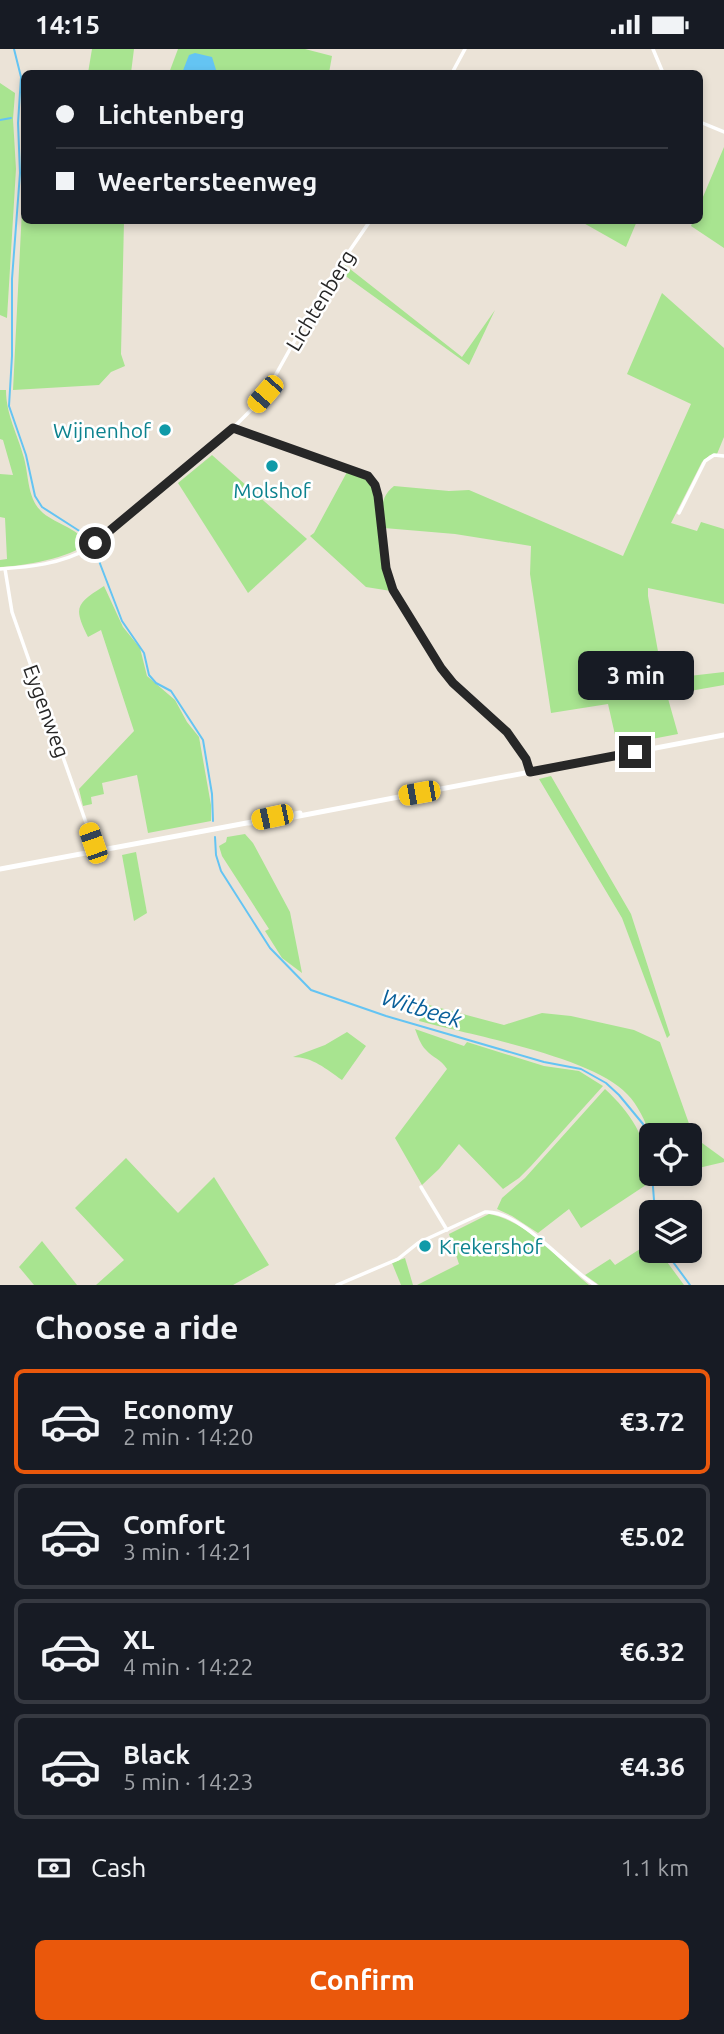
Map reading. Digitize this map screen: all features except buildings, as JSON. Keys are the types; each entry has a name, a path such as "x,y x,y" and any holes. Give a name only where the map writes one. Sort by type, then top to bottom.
{"main road":[{"path":"0,869 249,823 273,821 724,735"}],"street":[{"path":"454,70 465,49"},
{"path":"653,49 662,70"},
{"path":"703,122 724,132"},
{"name":"Lichtenberg","path":"3,569 61,560 87,549 233,428 265,394 324,288 367,224"},
{"path":"233,428 368,476 375,485 378,496 386,568 393,590 441,668 453,683 507,732 526,759 530,772"},
{"path":"679,513 705,461 714,455 724,456"},
{"name":"Eygenweg","path":"3,569 12,612 96,851"},
{"path":"421,1187 448,1230"},
{"path":"337,1285 398,1259 418,1243 485,1212 505,1216 547,1244 595,1285"}],"green space":[{"path":"92,49 134,49 131,70 88,70"},
{"path":"178,49 305,49 332,56 330,70 170,70"},
{"path":"0,83 15,93 13,119 16,169 7,318 0,315"},
{"path":"724,147 724,248 691,226 703,224 703,197"},
{"path":"21,224 124,224 121,354 125,366 111,372 99,385 13,390"},
{"path":"585,224 636,224 626,247"},
{"path":"345,265 462,357 495,310 469,365 340,272"},
{"path":"662,293 724,348 724,437 717,454 710,455 702,462 671,523 697,531 701,522 724,529 724,604 648,588 648,596 663,679 724,672 724,685 667,695 678,734 618,748 608,704 551,713 530,574 531,546 455,534 384,528 383,505 386,495 394,486 469,490 623,556 691,404 627,374"},
{"path":"0,390 6,390 8,408 34,501 43,513 77,533 87,543 70,553 33,563 0,567 0,560 7,559 5,518 0,517 0,474 13,475 3,440 0,439"},
{"path":"212,455 307,539 248,593 178,483"},
{"path":"347,472 367,480 375,494 380,548 391,591 366,587 310,536"},
{"path":"104,586 123,627 140,648 147,676 175,700 199,737 211,805 211,821 148,833 137,775 102,783 104,794 91,797 92,804 83,806 79,789 134,731 101,630 88,637 80,619 79,612 83,602"},
{"path":"551,776 631,914 670,1035 667,1038 622,918 539,779"},
{"path":"245,834 253,843 290,912 302,973 282,958 265,931 269,929 222,856 219,846 226,842 227,837"},
{"path":"136,852 147,913 134,921 122,855"},
{"path":"429,1005 504,1025 542,1013 571,1016 634,1030 660,1042 689,1123 646,1123 627,1094 611,1081 588,1069 499,1040 419,1021"},
{"path":"415,1029 464,1046 467,1042 544,1066 579,1071 603,1086 531,1166 503,1189 459,1144 422,1185 395,1138 447,1069 424,1048"},
{"path":"347,1032 366,1046 342,1080 313,1061 293,1057 325,1045"},
{"path":"605,1089 625,1110 639,1132 639,1186 644,1186 581,1228 569,1209 538,1233 497,1209 502,1198 525,1178"},
{"path":"702,1143 724,1159 724,1162 702,1167"},
{"path":"126,1158 178,1213 214,1177 269,1265 233,1285 96,1285 124,1260 75,1208"},
{"path":"489,1214 504,1218 530,1233 589,1285 417,1285 459,1264 449,1234"},
{"path":"42,1241 77,1285 34,1285 19,1267"},
{"path":"639,1250 639,1263 668,1263 684,1285 599,1285 585,1275 610,1259 615,1265"},
{"path":"405,1258 413,1285 401,1285 392,1263"}],"water":[{"path":"195,53 212,57 216,70 183,70 189,55"}],"waterway":[{"name":"Witbeek","path":"14,49 21,77 18,123 20,173 12,279 9,406 26,455 35,496 42,507 81,532 91,543"},
{"path":"0,120 11,118"},
{"path":"94,548 122,621 144,653 149,675 156,683 171,691 203,740 212,794 213,821"},
{"name":"Witbeek","path":"215,837 216,855 221,871 270,948 311,990 386,1016 544,1062 581,1069 606,1083 642,1123"},
{"name":"Witbeek","path":"653,1186 654,1200"},
{"name":"Witbeek","path":"674,1263 690,1285"}],"place":[{"name":"Wijnenhof","path":"165,430"},
{"name":"Molshof","path":"272,466"},
{"name":"Krekershof","path":"425,1246"}],"route":[{"path":"95,543 233,428 368,476 375,485 378,496 388,581 441,668 453,683 507,732 526,759 530,772 635,752"}]}
